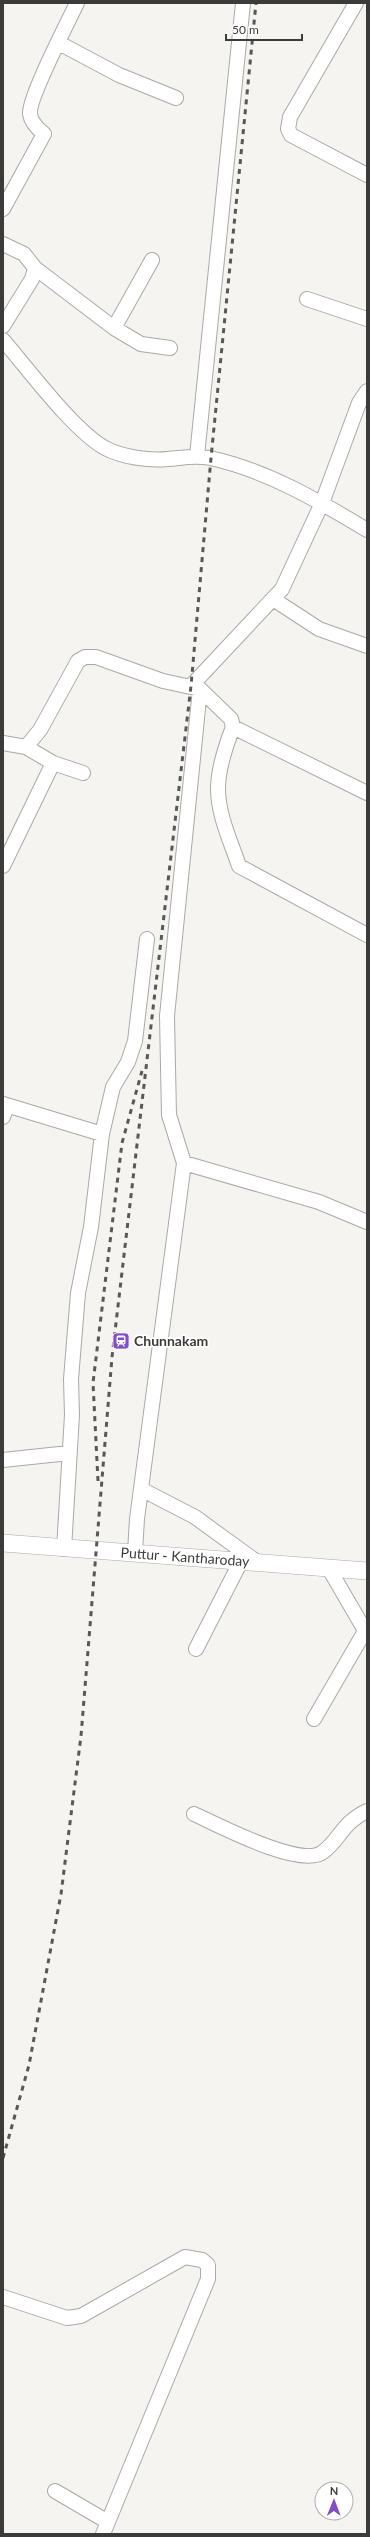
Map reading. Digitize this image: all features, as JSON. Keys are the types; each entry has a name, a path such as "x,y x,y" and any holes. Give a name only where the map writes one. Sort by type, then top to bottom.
{"main road":[{"name":"Puttur - Kantharoday","path":"3,1543 64,1549 135,1552 367,1571"}],"street":[{"path":"3,209 44,134 35,126 30,113 36,89 59,43 76,3"},
{"path":"197,456 243,3"},
{"path":"356,3 290,117 288,129 291,135 367,175"},
{"path":"59,43 119,75 176,98"},
{"path":"3,244 24,254 35,268 114,328 141,344 170,348"},
{"path":"114,328 152,260"},
{"path":"3,326 32,279 35,268"},
{"path":"307,299 367,319"},
{"path":"3,340 82,429 106,448 127,456 166,460 197,456 222,462 265,476 322,503 367,530"},
{"path":"135,1552 141,1489 184,1163 169,1115 168,1016 196,688 282,589 322,503 359,403 367,391"},
{"path":"273,599 319,629 367,646"},
{"path":"26,747 40,730 78,661 85,657 96,657 163,681 196,688 231,719 234,727 367,793"},
{"path":"234,727 226,744 218,789 222,813 239,866 367,935"},
{"path":"3,743 26,747 53,763 83,773"},
{"path":"3,866 53,763"},
{"path":"64,1549 72,1414 71,1379 78,1293 91,1227 102,1134 113,1087 128,1062 135,1041 147,939"},
{"path":"4,1109 102,1134"},
{"path":"184,1163 319,1202 367,1222"},
{"path":"3,1460 69,1453"},
{"path":"141,1489 195,1517 249,1562 196,1649"},
{"path":"314,1718 366,1632 328,1567"},
{"path":"194,1814 261,1844 308,1858 322,1853 353,1818 367,1811"},
{"path":"3,2297 68,2318 81,2316 185,2257 202,2260 208,2265 208,2279 106,2528 56,2491"}],"railway":[{"path":"3,2158 29,2065 61,1894 81,1736 112,1357 191,686 211,458 256,3"},
{"path":"98,1481 93,1383 122,1143 142,1071"}],"place":[{"name":"Chunnakam","path":"121,1341"}]}
